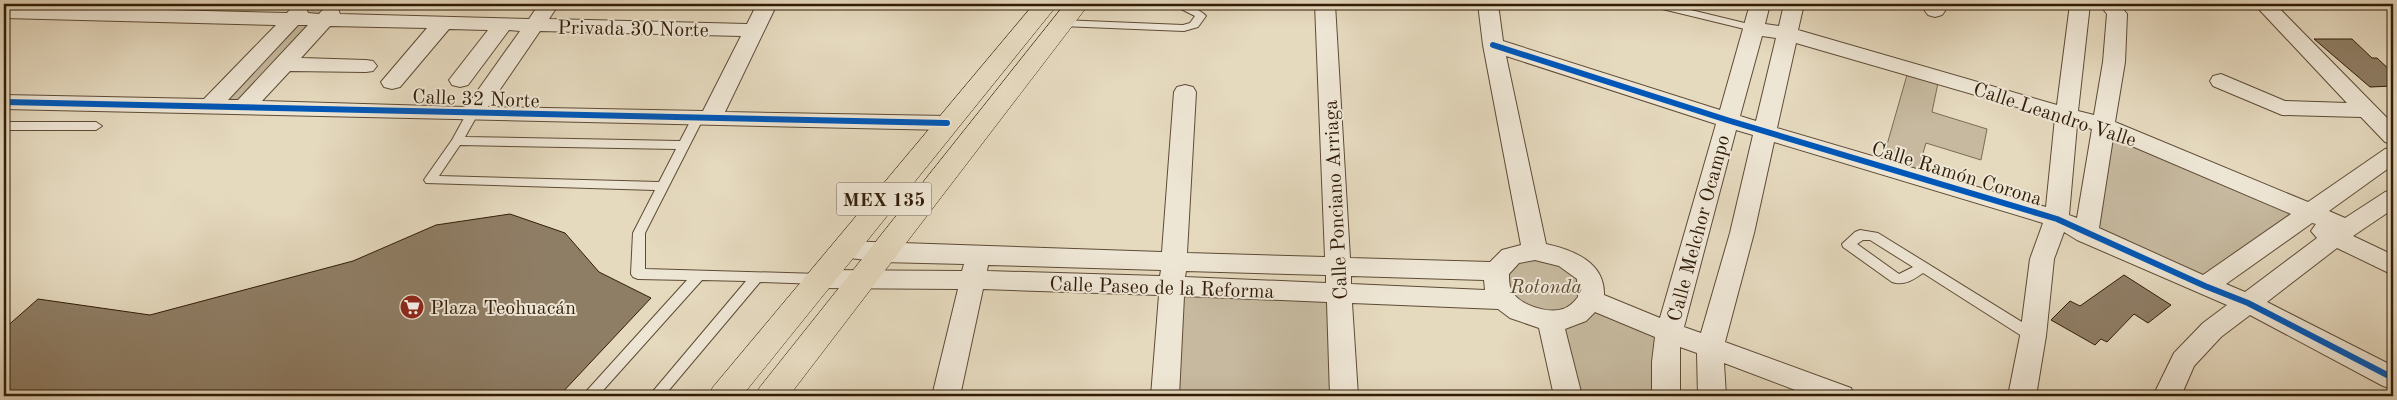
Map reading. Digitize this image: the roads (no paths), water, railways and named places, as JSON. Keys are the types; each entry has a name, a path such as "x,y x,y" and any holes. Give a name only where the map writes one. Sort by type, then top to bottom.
{"main road":[{"name":"MEX 135","path":"724,396 947,123 1061,10"},
{"name":"MEX 135","path":"771,396 882,254 1061,10"}],"street":[{"path":"210,106 307,4"},
{"path":"244,107 340,4"},
{"path":"472,114 550,4"},
{"path":"703,119 767,4"},
{"name":"Calle Ponciano Arriaga","path":"1325,4 1344,396"},
{"path":"1488,4 1493,45 1535,251"},
{"name":"Calle Melchor Ocampo","path":"1666,396 1665,362 1669,332 1760,4"},
{"name":"Calle Melchor Ocampo","path":"1712,396 1710,347 1742,233 1794,4"},
{"path":"2022,396 2033,336 2042,259 2057,219 2080,4"},
{"path":"2086,234 2114,62 2117,14 2109,4"},
{"path":"2264,4 2393,137"},
{"name":"Privada 30 Norte","path":"4,12 753,30"},
{"path":"392,82 443,23"},
{"path":"460,80 502,25"},
{"name":"Calle Leandro Valle","path":"1754,28 1788,34 2104,125 2341,233 2393,266"},
{"name":"Calle Ramón Corona","path":"1493,45 1765,132 2057,219 2086,234 2205,286 2248,302 2393,378"},
{"path":"284,64 366,66"},
{"path":"2221,81 2282,108 2367,110"},
{"path":"1165,396 1185,92"},
{"name":"Calle 32 Norte","path":"4,102 472,114 947,123"},
{"path":"2205,286 2393,154"},
{"path":"2169,396 2183,360 2212,330 2341,233 2393,198"},
{"name":"Calle Paseo de la Reforma","path":"843,250 976,268 1174,274 1338,266 1496,271"},
{"path":"1535,251 1558,255 1579,266 1591,283 1591,300 1576,315 1550,320 1524,315 1503,300 1496,285 1496,271 1511,256 1535,251"},
{"path":"946,396 976,268"},
{"name":"Calle Paseo de la Reforma","path":"820,279 862,278 976,268"},
{"name":"Calle Paseo de la Reforma","path":"1174,274 1339,294 1503,300"},
{"path":"1591,300 1669,332 1841,396"},
{"path":"1550,320 1568,396"}],"lane":[{"path":"1061,10 1184,28 1194,25 1201,16 1196,10 1185,6 1134,4"},
{"path":"1654,4 1754,28"},
{"path":"472,114 458,141 430,180 663,186"},
{"path":"703,119 683,145 639,233 638,274 820,279"},
{"path":"4,126 96,126"},
{"path":"458,141 683,145"},
{"path":"1922,267 1906,278 1897,279 1848,244 1860,235 1873,236 2033,336"},
{"path":"589,396 699,276"},
{"path":"656,396 757,277"}],"place":[{"name":"Plaza Teohuacán","path":"412,307"}],"park label":[{"name":"Rotonda","path":"1546,286"}]}
